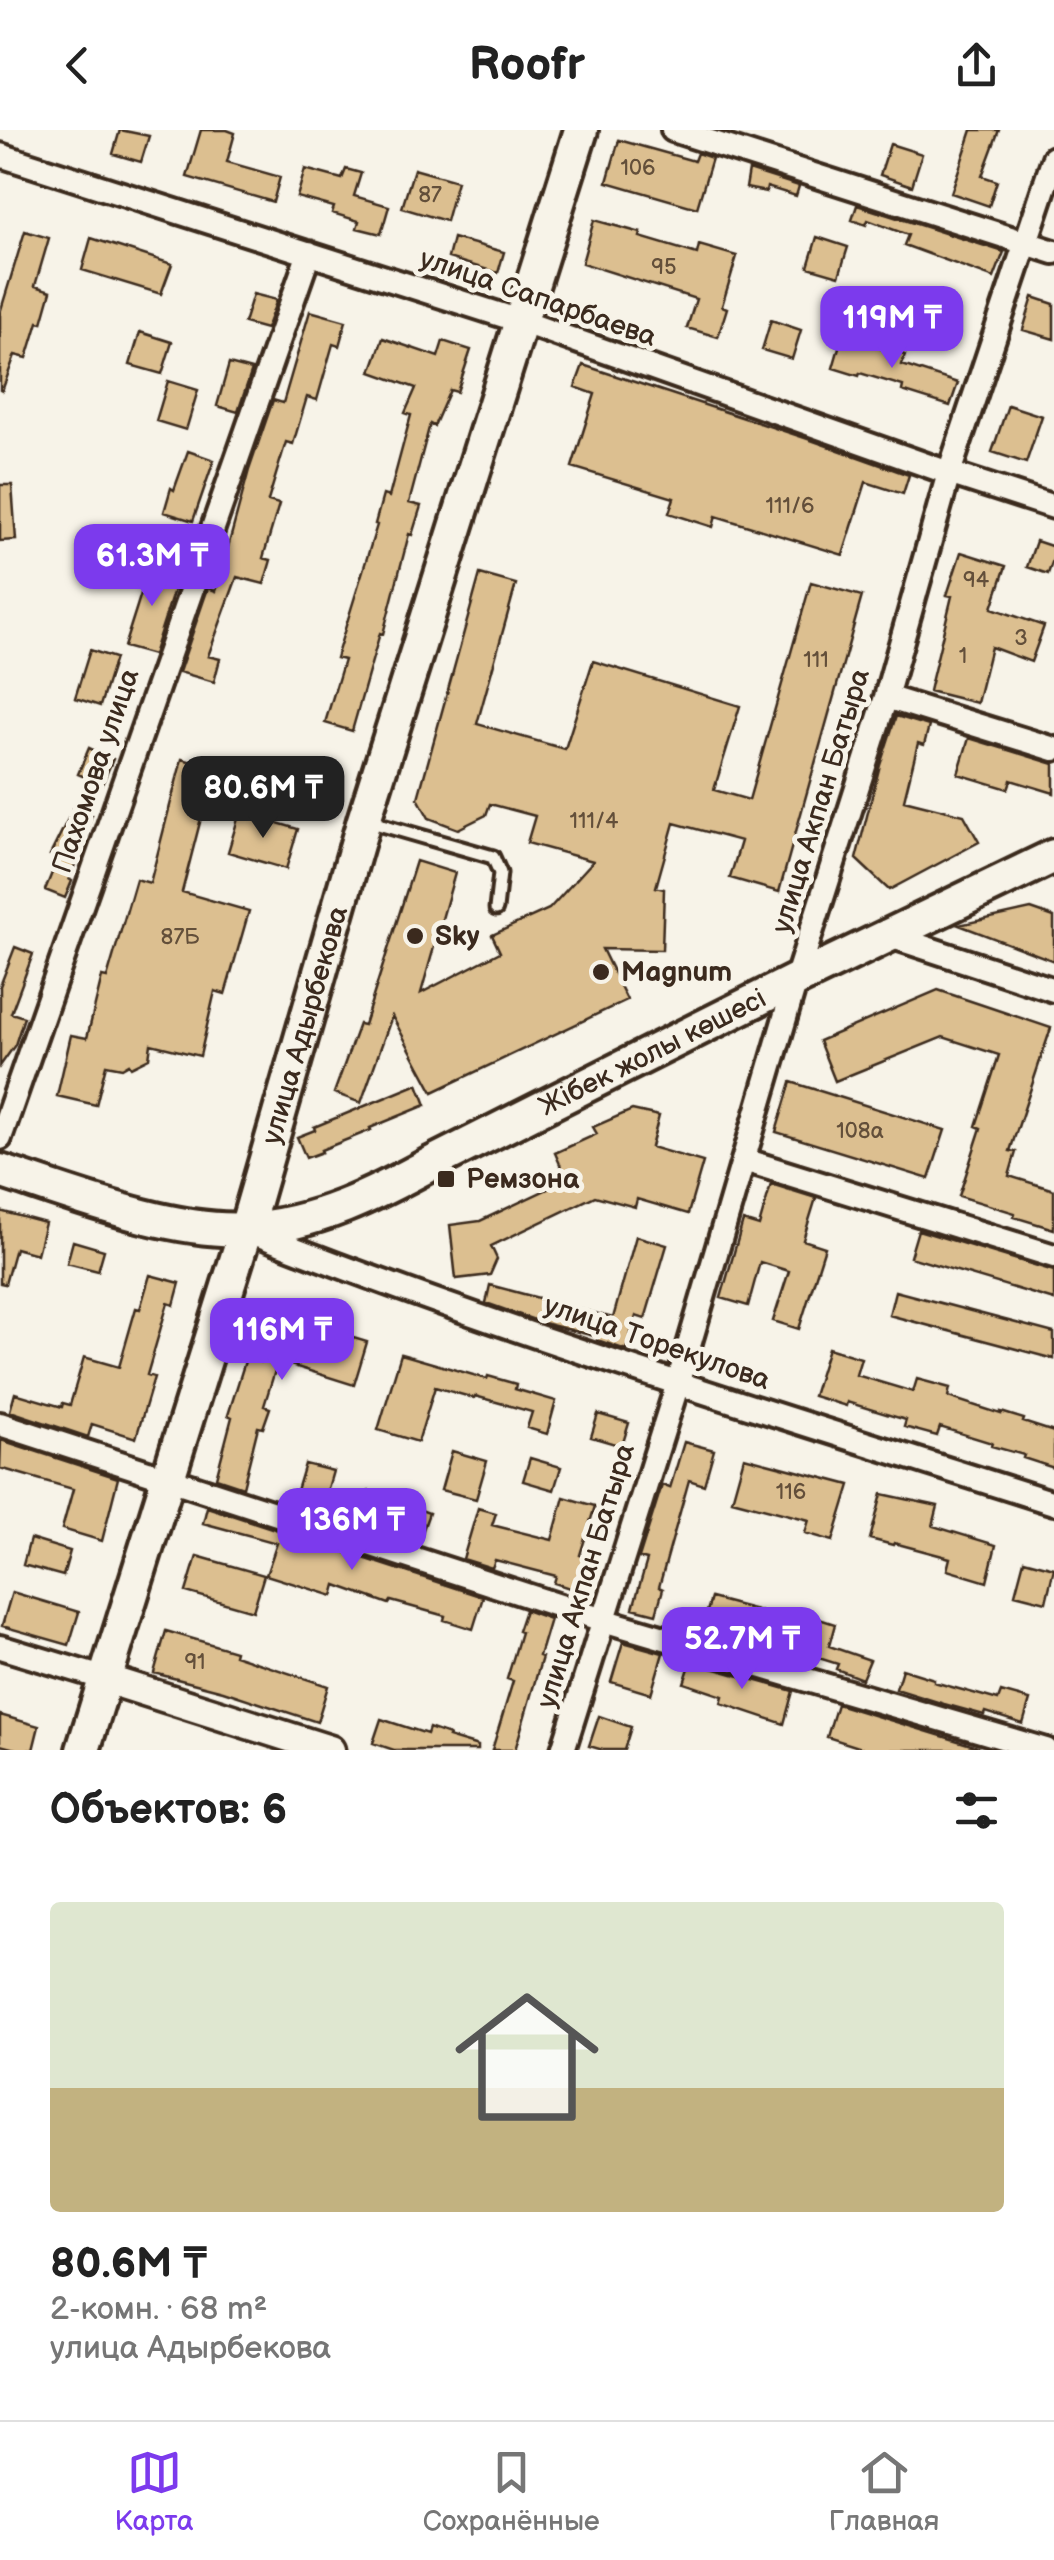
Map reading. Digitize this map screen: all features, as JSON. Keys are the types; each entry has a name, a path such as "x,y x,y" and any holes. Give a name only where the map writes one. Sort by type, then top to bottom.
{"main road":[{"name":"улица Адырбекова","path":"83,1750 246,1229 364,820 581,130"},
{"name":"Жібек жолы көшесі","path":"0,1171 162,1220 199,1226 246,1229 355,1203 796,980 1054,856"}],"street":[{"path":"0,144 4,130"},
{"path":"674,130 1054,252"},
{"name":"улица Сапарбаева","path":"0,155 520,321 1054,508"},
{"name":"улица Акпан Батыра","path":"563,1750 678,1383 950,474 1054,158"},
{"name":"Пахомова улица","path":"0,1138 309,253"},
{"path":"886,697 1054,748"},
{"path":"890,936 1054,990"},
{"path":"744,1160 1054,1256"},
{"name":"улица Торекулова","path":"246,1229 340,1267 678,1383 1054,1503"},
{"path":"0,1424 604,1620 1046,1750"},
{"path":"0,1647 330,1750"}],"lane":[{"path":"364,820 494,857 500,873 496,909"}],"building":[{"path":"120,130 149,136 141,162 113,154"},
{"path":"201,130 235,133 227,162 280,177 273,202 187,177"},
{"path":"972,130 999,130 982,176 997,181 989,206 951,193"},
{"path":"619,140 694,161 697,153 712,158 697,208 607,182"},
{"path":"890,144 922,154 912,186 880,175"},
{"path":"305,169 342,179 346,169 361,173 354,196 389,206 381,234 357,228 359,221 332,213 334,207 297,197"},
{"path":"414,169 457,181 446,221 402,208"},
{"path":"749,170 799,186 796,196 767,187 766,192 746,188"},
{"path":"857,205 1004,252 994,278 904,245 908,235 868,220 866,225 852,220"},
{"path":"594,220 697,254 699,245 737,256 722,306 727,308 718,337 687,328 696,299 582,263"},
{"path":"25,231 49,238 35,286 51,291 27,358 15,355 2,391 0,313"},
{"path":"817,237 848,247 839,276 808,267"},
{"path":"91,238 172,264 161,294 82,270"},
{"path":"453,238 504,252 498,273 448,258"},
{"path":"253,294 277,300 266,329 244,323"},
{"path":"1033,297 1054,304 1054,339 1023,330"},
{"path":"310,311 346,321 339,346 333,344 317,400 307,397 293,444 286,442 268,501 279,504 263,558 271,560 264,584 237,577 208,656 220,659 214,682 179,672 208,588 216,591 249,470 273,400 283,403"},
{"path":"771,320 801,330 792,359 762,350"},
{"path":"140,332 172,342 162,374 130,365"},
{"path":"842,337 905,355 902,365 958,383 950,406 902,391 903,386 833,368"},
{"path":"383,338 438,357 443,341 471,350 457,392 450,390 434,426 430,424 409,503 421,506 412,535 409,534 352,731 325,723 344,660 336,658 383,495 389,497 411,415 405,413 416,388 371,372"},
{"path":"229,364 252,370 238,412 217,406"},
{"path":"583,365 909,475 903,494 866,482 843,555 716,516 713,527 669,513 674,498 572,467 595,394 575,387"},
{"path":"168,381 198,390 186,430 156,421"},
{"path":"1008,405 1042,416 1026,463 992,452"},
{"path":"188,451 214,460 193,521 164,512"},
{"path":"0,485 12,485 16,540 0,541"},
{"path":"1036,541 1054,547 1048,574 1027,567"},
{"path":"961,552 1006,566 992,608 1044,626 1031,662 991,647 977,703 929,691 952,596 947,595"},
{"path":"151,562 180,571 153,655 124,647"},
{"path":"480,574 516,584 477,724 565,749 593,661 740,706 714,790 749,800 811,582 862,596 779,892 730,878 741,841 674,823 656,887 664,889 662,950 602,949 627,1000 433,1092 392,1016 361,1103 334,1093 359,1024 364,1025 416,861 455,873 421,993 500,952 492,935 549,909 593,861 527,843 535,816 490,804 486,815 458,829 429,818 418,798"},
{"path":"90,650 115,658 100,706 75,698"},
{"path":"896,716 929,726 924,745 918,743 904,800 964,815 979,842 889,890 856,859"},
{"path":"969,738 1054,764 1054,793 1011,780 1008,789 958,774"},
{"path":"89,748 113,759 102,784 78,774"},
{"path":"182,759 214,768 182,892 249,911 225,994 215,991 200,1056 151,1044 149,1058 131,1067 106,1065 96,1105 57,1096 71,1035 87,1038 102,977 107,978 136,879 150,883"},
{"path":"74,807 92,815 79,845 82,847 65,898 45,890 58,858 50,855"},
{"path":"240,812 298,829 286,869 228,852"},
{"path":"1031,909 1054,917 1054,961 959,925"},
{"path":"15,947 33,954 11,1013 24,1017 15,1045 0,1066 0,986"},
{"path":"938,990 1051,1028 1010,1151 1016,1152 1009,1176 1054,1190 1054,1229 959,1196 999,1055 943,1037 835,1081 819,1041"},
{"path":"791,1082 945,1130 929,1179 776,1132"},
{"path":"418,1084 426,1105 306,1158 297,1137"},
{"path":"632,1110 659,1116 651,1147 703,1162 688,1214 637,1199 635,1207 595,1196 491,1246 497,1259 490,1275 456,1279 450,1225 480,1221 567,1180 555,1153 597,1134 593,1127"},
{"path":"771,1184 816,1198 803,1240 825,1247 799,1329 773,1321 789,1271 760,1262 748,1306 721,1298 743,1221 759,1226"},
{"path":"0,1211 45,1223 37,1254 15,1248 5,1284 0,1283"},
{"path":"918,1230 1054,1271 1054,1300 910,1257"},
{"path":"636,1236 667,1245 645,1319 636,1316 626,1350 597,1340 598,1337 486,1303 490,1285 613,1318"},
{"path":"73,1241 104,1250 98,1271 67,1263"},
{"path":"150,1275 180,1283 174,1305 168,1303 147,1375 154,1377 136,1438 92,1424 88,1437 10,1411 15,1393 62,1407 63,1403 70,1405 84,1357 119,1367"},
{"path":"895,1291 1054,1333 1054,1359 889,1315"},
{"path":"274,1314 367,1342 354,1385 278,1361 264,1406 270,1408 263,1428 258,1427 243,1487 216,1478 232,1417 228,1415 246,1358 260,1362"},
{"path":"828,1348 861,1358 856,1375 913,1392 917,1379 950,1388 948,1397 1054,1432 1054,1468 940,1427 937,1436 904,1427 906,1420 813,1396"},
{"path":"401,1354 516,1384 515,1389 556,1401 547,1434 527,1428 532,1412 435,1387 418,1442 378,1430"},
{"path":"598,1414 629,1423 622,1446 591,1437"},
{"path":"1,1440 118,1478 102,1541 62,1529 73,1489 0,1468"},
{"path":"684,1442 714,1450 704,1485 689,1480 659,1587 663,1589 656,1614 633,1608 647,1560 639,1558 662,1485 670,1488"},
{"path":"452,1451 487,1461 476,1499 441,1490"},
{"path":"744,1457 850,1485 833,1541 805,1533 809,1520 732,1500"},
{"path":"530,1458 561,1467 554,1490 523,1481"},
{"path":"305,1464 333,1471 321,1513 293,1504"},
{"path":"369,1491 429,1513 418,1544 358,1525"},
{"path":"882,1494 938,1506 933,1526 996,1545 987,1582 947,1570 950,1558 870,1539"},
{"path":"564,1497 595,1506 580,1555 593,1560 582,1592 554,1583 556,1576 495,1560 492,1568 463,1559 478,1508 496,1513 492,1525 552,1540"},
{"path":"207,1507 483,1597 473,1629 444,1620 445,1616 391,1601 389,1604 336,1585 333,1596 266,1575 277,1543 203,1523"},
{"path":"30,1539 70,1551 63,1576 23,1565"},
{"path":"197,1556 264,1575 253,1611 186,1592"},
{"path":"1024,1560 1054,1568 1046,1602 1015,1594"},
{"path":"12,1592 79,1612 69,1645 2,1626"},
{"path":"711,1598 760,1611 752,1640 703,1625"},
{"path":"525,1610 550,1619 539,1656 542,1657 515,1750 492,1750 513,1681 507,1679"},
{"path":"807,1615 835,1624 829,1646 870,1660 862,1679 836,1669 838,1664 796,1651"},
{"path":"166,1631 235,1651 234,1655 328,1686 317,1722 154,1673"},
{"path":"623,1642 663,1653 651,1694 611,1682"},
{"path":"691,1662 793,1691 784,1724 721,1703 723,1696 684,1683"},
{"path":"902,1669 998,1700 1001,1692 1030,1700 1023,1724 896,1689"},
{"path":"837,1704 978,1747 868,1750 827,1737"},
{"path":"0,1715 39,1726 33,1750 0,1745"},
{"path":"599,1716 631,1727 624,1750 589,1746"},
{"path":"381,1719 427,1734 429,1728 478,1746 478,1750 394,1750 373,1743"}],"place":[{"name":"Sky","path":"415,936"},
{"name":"Magnum","path":"601,972"},
{"name":"Ремзона","path":"446,1179"}]}
